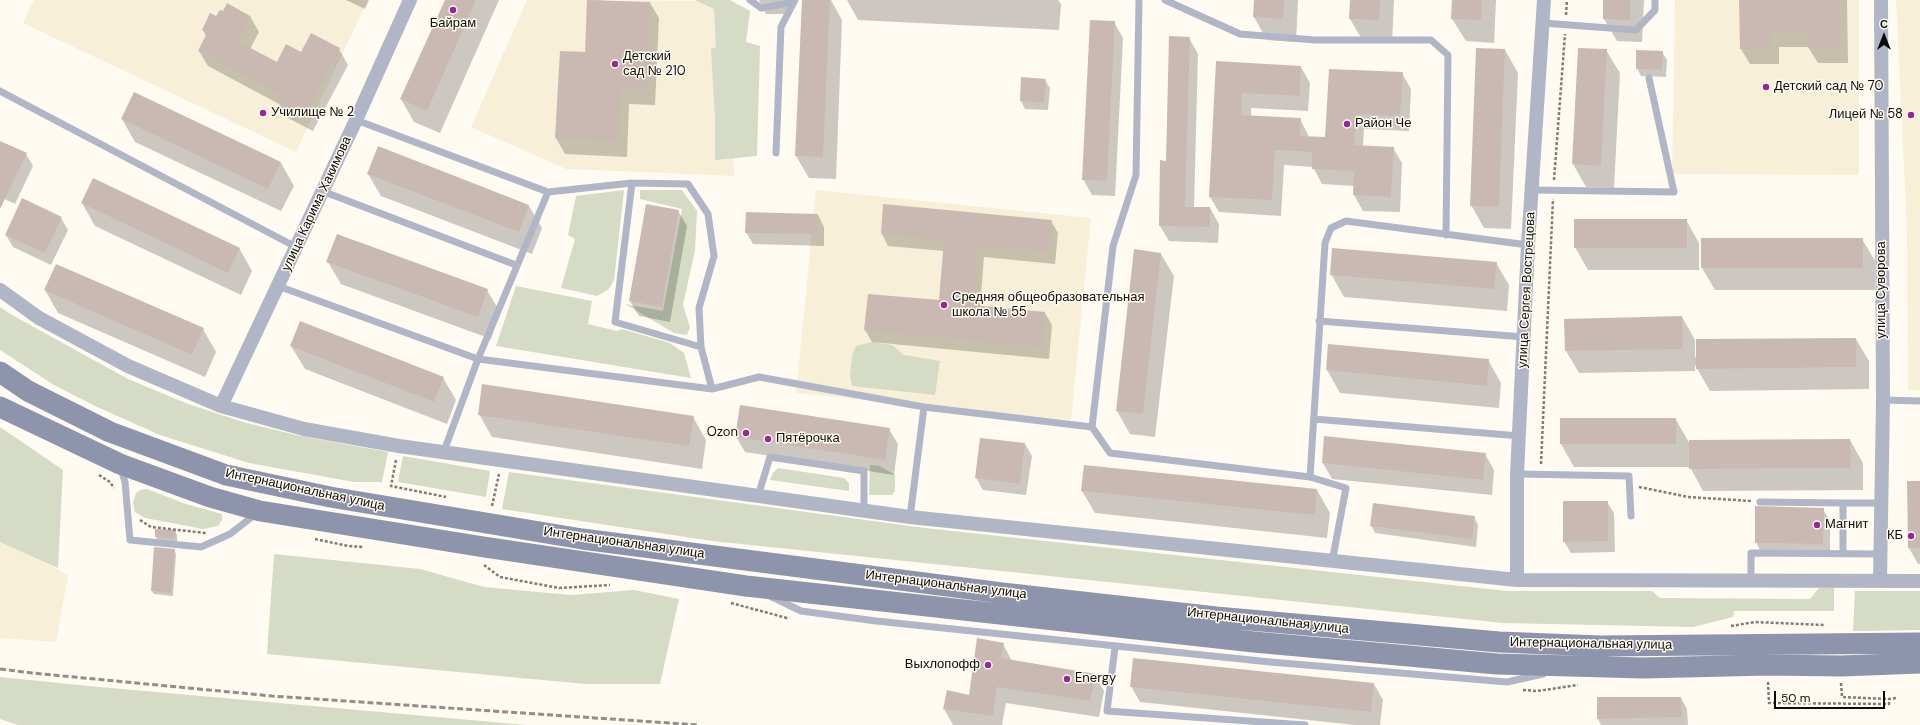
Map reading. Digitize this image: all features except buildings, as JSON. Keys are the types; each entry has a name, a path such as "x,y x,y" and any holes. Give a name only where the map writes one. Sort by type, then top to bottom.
{"main road":[{"name":"Интернациональная улица","path":"0,372 28,391 110,432 226,475 330,497 582,539 1002,593 1216,617 1498,653 1577,666 1643,668 1920,664"},
{"name":"Интернациональная улица","path":"0,408 120,464 210,497 260,511 530,554 750,586 1199,636 1498,653 1600,646 1920,642"}],"street":[{"name":"улица Карима Хакимова","path":"221,406 356,120 410,0"},
{"name":"улица Сергея Вострецова","path":"1517,580 1517,474 1528,245 1544,0"},
{"name":"улица Суворова","path":"1880,581 1879,554 1883,400 1881,0"},
{"path":"0,290 39,318 128,366 221,406 304,429 399,446 444,451 910,517 1517,580 1920,581"}],"lane":[{"path":"750,0 761,8 794,1"},
{"path":"1139,0 1136,175 1112,246 1092,427 1110,453 1310,477 1346,488 1332,562"},
{"path":"1165,0 1240,34 1315,40 1431,40 1448,55 1446,235"},
{"path":"1542,23 1636,30 1655,10 1655,0"},
{"path":"776,153 781,27 794,1"},
{"path":"1532,190 1674,192 1649,78"},
{"path":"0,91 296,247"},
{"path":"356,120 548,192 632,183 688,184 708,214 714,256 699,308 701,347 712,389"},
{"path":"632,183 615,322 701,347"},
{"path":"322,191 516,265"},
{"path":"444,451 478,359 516,265 548,192"},
{"path":"1310,477 1325,243 1330,228 1346,221 1528,245"},
{"path":"278,286 478,359 712,389 760,377 924,407 1092,427"},
{"path":"1319,321 1524,337"},
{"path":"1883,400 1920,401"},
{"path":"910,517 924,407"},
{"path":"1314,419 1520,436"},
{"path":"758,496 770,457 864,471 864,511"},
{"path":"120,464 125,482 130,540 201,547 230,534 260,511"},
{"path":"1517,474 1629,476 1631,516"},
{"path":"1760,502 1880,503"},
{"path":"1843,503 1843,553"},
{"path":"1751,581 1751,553 1879,554"},
{"path":"750,586 801,611 876,621 1115,647 1270,662 1507,682 1577,666"},
{"path":"1115,647 1107,711 1305,725"}],"path":[{"path":"1541,475 1553,191 1567,0"},
{"path":"397,456 391,486 449,497"},
{"path":"486,504 493,506 500,473"},
{"path":"1629,485 1688,497 1760,502"},
{"path":"1730,626 1755,622 1831,626"},
{"path":"1841,681 1842,698 1896,698"},
{"path":"1768,682 1769,703 1889,704 1889,699"}],"shaded area":[{"name":"Училище № 2","path":"34,0 368,0 296,152 23,23"},
{"name":"Детский сад № 210","path":"527,0 730,1 734,176 566,169 471,127"},
{"name":"Детский сад № 70","path":"1675,0 1859,0 1859,175 1672,174"},
{"name":"Лицей № 58","path":"1896,0 1920,0 1920,390 1908,390 1907,230"},
{"name":"Средняя общеобразовательная школа № 55","path":"816,190 1091,218 1071,420 796,393"},
{"path":"0,534 68,576 56,642 0,638"}],"green space":[{"path":"695,0 730,0 750,11 746,42 760,46 757,156 715,160 715,118 711,49 716,47 714,9"},
{"path":"624,190 614,280 609,289 597,296 561,288 575,239 568,235 576,196"},
{"path":"640,190 682,190 697,211 695,250 683,305 690,327 687,335 674,333 625,304 663,311 682,209 640,199"},
{"path":"516,286 592,301 588,324 617,331 622,329 670,343 684,353 691,378 496,346"},
{"path":"0,307 128,379 188,404 243,422 296,435 388,452 382,482 354,482 249,463 160,435 95,406 54,385 0,350"},
{"path":"872,342 892,345 904,355 940,361 935,395 852,386 850,376 852,356 856,346"},
{"path":"0,427 63,470 58,568 0,542"},
{"path":"403,456 490,471 486,497 398,482"},
{"path":"870,465 880,466 895,475 895,491 892,495 869,495"},
{"path":"778,468 844,478 849,483 849,491 770,480 773,473"},
{"path":"509,472 925,528 1507,591 1652,591 1660,598 1810,599 1819,588 1834,588 1834,611 1734,611 1733,617 1693,627 1503,623 712,541 502,509"},
{"path":"147,489 186,504 222,514 222,520 218,526 203,529 145,518 135,512 133,502 136,493 140,490"},
{"path":"274,554 420,569 484,587 571,595 634,590 679,599 660,684 585,684 267,654"},
{"path":"1855,591 1920,591 1920,630 1853,631"},
{"path":"0,677 526,725 18,725 0,719"}],"railway":[{"path":"0,669 272,696 699,725"}],"place":[{"name":"Байрам","path":"453,10"},
{"name":"Детский сад № 210","path":"615,64"},
{"name":"Детский сад № 70","path":"1766,87"},
{"name":"Училище № 2","path":"263,113"},
{"name":"Лицей № 58","path":"1911,115"},
{"name":"Район Че","path":"1347,124"},
{"name":"Средняя общеобразовательная школа № 55","path":"944,305"},
{"name":"Ozon","path":"746,433"},
{"name":"Пятёрочка","path":"768,439"},
{"name":"Магнит","path":"1817,525"},
{"name":"КБ","path":"1911,536"},
{"name":"Выхлопофф","path":"988,665"},
{"name":"Energy","path":"1067,679"}]}
